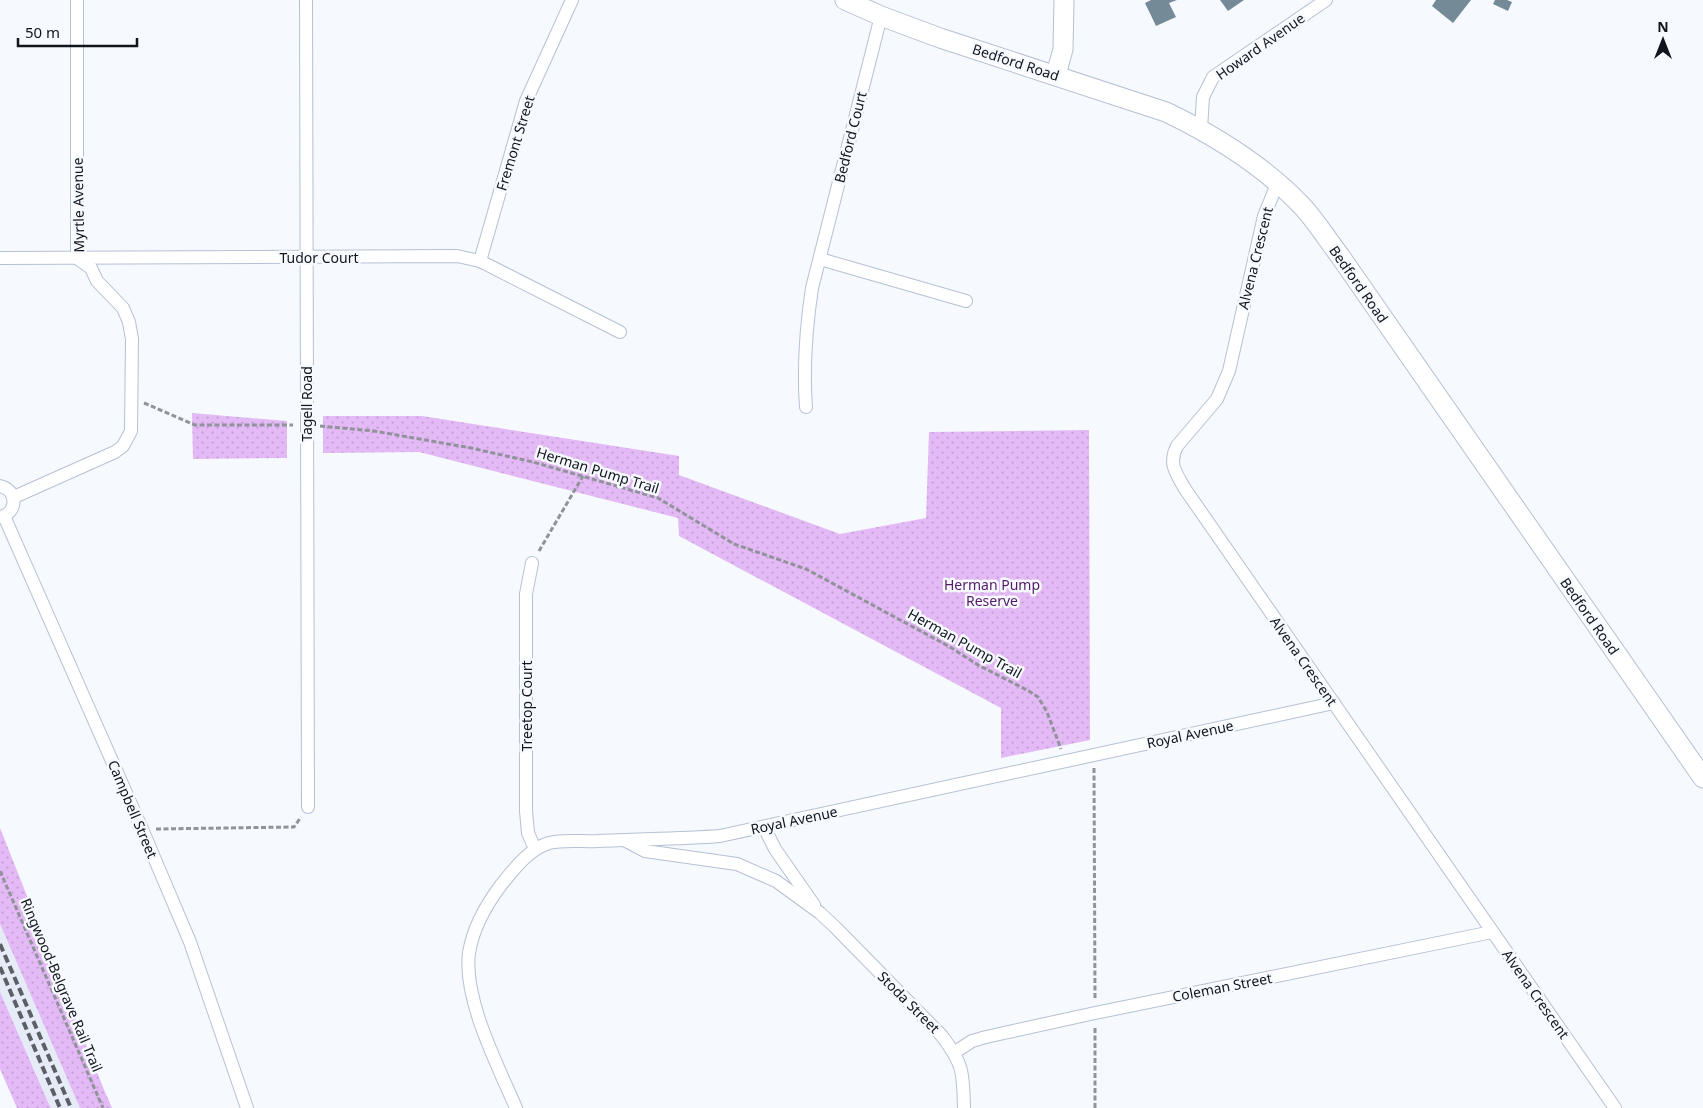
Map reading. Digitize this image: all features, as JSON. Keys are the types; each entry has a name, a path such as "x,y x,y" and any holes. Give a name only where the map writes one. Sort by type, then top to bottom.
{"main road":[{"name":"Bedford Road","path":"845,0 940,38 1166,112 1201,129 1239,153 1278,182 1304,208 1340,256 1703,778"},
{"path":"1056,75 1063,50 1064,0"}],"street":[{"name":"Myrtle Avenue","path":"14,497 115,452 123,446 131,431 132,339 130,322 122,308 97,281 91,268 77,258 77,0"},
{"name":"Tagell Road","path":"306,0 308,807"},
{"name":"Fremont Street","path":"480,262 526,101 572,0"},
{"name":"Howard Avenue","path":"1201,129 1203,97 1213,77 1326,0"},
{"name":"Bedford Court","path":"806,407 804,385 807,321 812,288 881,16"},
{"name":"Alvena Crescent","path":"1278,182 1264,216 1229,371 1217,399 1173,453 1172,462 1176,473 1185,489 1615,1108"},
{"name":"Tudor Court","path":"0,258 457,256 480,262 620,332"},
{"path":"820,259 966,301"},
{"path":"0,486 7,488 14,497 12,510 2,516"},
{"name":"Campbell Street","path":"2,516 142,829 190,942 248,1108"},
{"name":"Treetop Court","path":"532,563 526,594 526,811 528,833 536,849"},
{"name":"Royal Avenue","path":"516,1108 486,1039 476,1007 469,972 469,953 475,930 488,902 509,875 536,849 560,841 720,836 1334,703"},
{"name":"Stoda Street","path":"764,827 775,849 820,913"},
{"name":"Stoda Street","path":"623,840 646,850 736,864 776,881 820,913 936,1029 955,1052 963,1076 964,1108"},
{"name":"Coleman Street","path":"955,1052 972,1041 986,1037 1492,932"}],"path":[{"name":"Herman Pump Trail","path":"132,398 195,425 306,425 374,431 471,448 533,462 658,498 734,544 806,569 950,646 978,665 1038,697 1047,712 1065,761"},
{"path":"532,563 583,476"},
{"path":"1094,763 1095,998"},
{"path":"142,829 294,827 308,807"},
{"name":"Ringwood-Belgrave Rail Trail","path":"0,871 103,1108"},
{"path":"1095,1026 1095,1108"}],"shaded area":[{"path":"0,924 80,1108 51,1108 0,992"}],"green space":[{"path":"192,413 287,421 287,458 193,459"},
{"name":"Herman Pump Reserve","path":"323,416 422,416 679,456 679,475 840,534 926,518 929,432 1089,430 1090,740 1001,758 1001,708 679,536 678,518 419,452 323,453"},
{"path":"0,828 112,1108 80,1108 0,924"},
{"path":"0,992 51,1108 17,1108 0,1069"}],"building":[{"path":"1151,0 1177,0 1169,3 1176,17 1156,26 1145,3"},
{"path":"1220,0 1244,0 1228,11"},
{"path":"1436,0 1471,0 1453,23 1432,6"},
{"path":"1495,0 1512,2 1508,11 1493,4"}],"railway":[{"path":"0,944 71,1108"},
{"path":"0,967 60,1108"}]}
